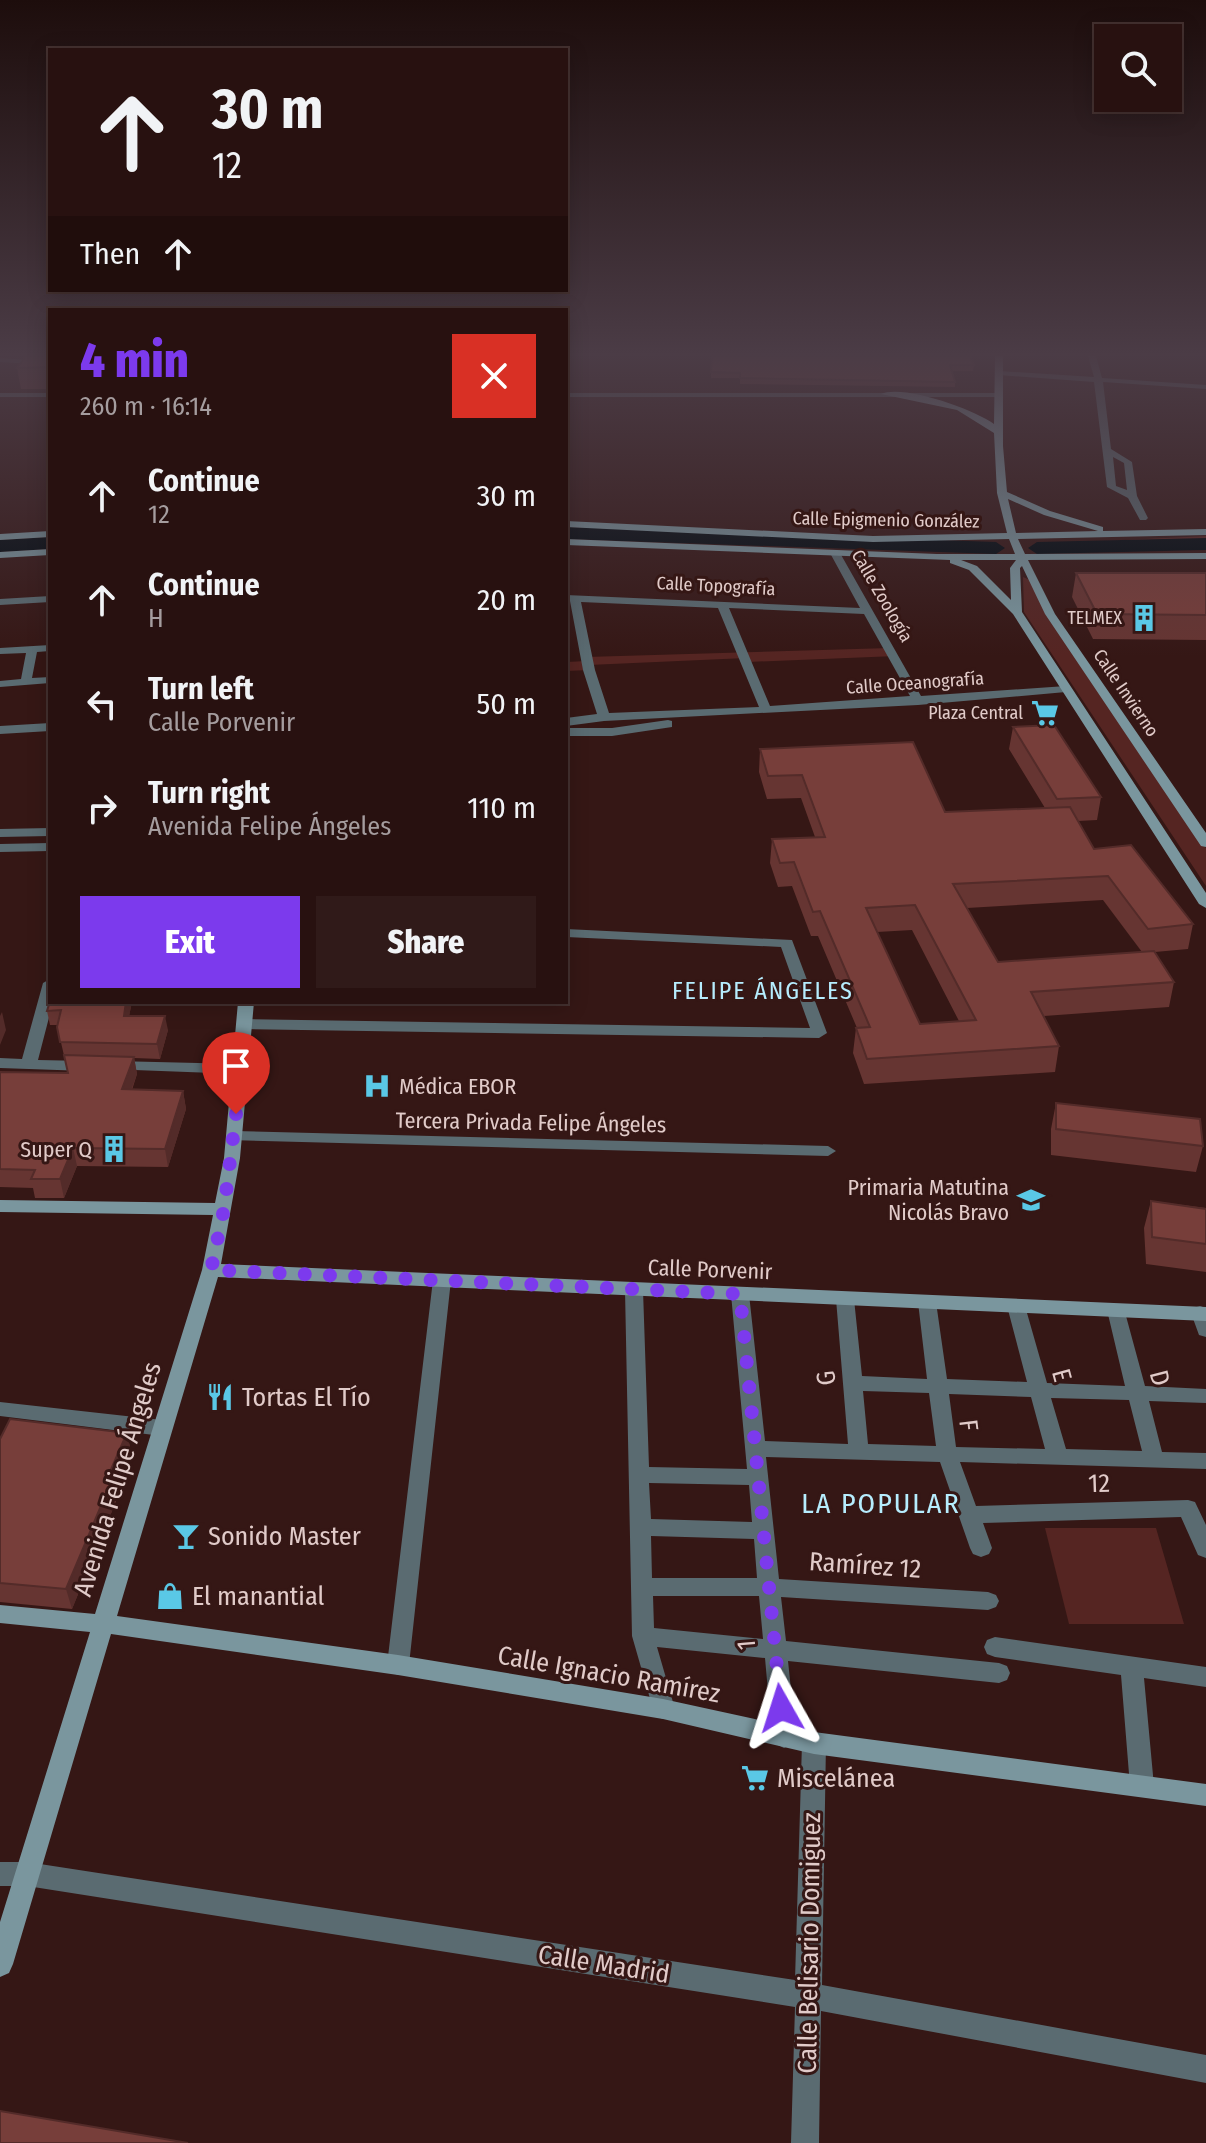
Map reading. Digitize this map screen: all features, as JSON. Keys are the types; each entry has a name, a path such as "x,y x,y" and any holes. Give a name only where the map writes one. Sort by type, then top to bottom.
{"street":[{"name":"Calle Invierno","path":"1000,456 1002,493 1013,538 1037,580 1050,614 1206,843"},
{"path":"1107,456 1112,487 1132,496"},
{"path":"1118,456 1128,462 1132,496 1143,518"},
{"path":"1002,493 1047,513 1125,534"},
{"name":"Calle Epigmenio González","path":"568,524 873,539 1206,532"},
{"path":"0,537 48,534"},
{"name":"Calle Epigmenio González","path":"568,542 937,557 1206,556"},
{"path":"0,555 48,552"},
{"name":"Calle Zoología","path":"835,553 865,611 896,656 918,701"},
{"path":"937,557 973,568 1017,612 1206,904"},
{"path":"1017,612 1015,568 1023,557"},
{"path":"570,598 604,717"},
{"name":"Calle Topografía","path":"570,598 865,611"},
{"path":"0,602 48,599"},
{"path":"722,605 766,710"},
{"path":"0,651 48,648"},
{"path":"26,682 32,649"},
{"path":"0,684 48,680"},
{"name":"Calle Oceanografía","path":"568,722 1066,689"},
{"name":"Calle Oceanografía","path":"568,732 612,732 766,710"},
{"path":"0,730 48,727"},
{"path":"0,833 48,832"},
{"path":"0,848 48,847"},
{"path":"244,1024 819,1033 787,943 568,933"},
{"path":"29,1064 48,991"},
{"name":"Avenida Felipe Ángeles","path":"0,1964 211,1270 224,1209 234,1136 246,1004"},
{"path":"0,1063 240,1069"},
{"name":"Tercera Privada Felipe Ángeles","path":"234,1136 828,1151"},
{"path":"0,1206 224,1209"},
{"name":"Calle Porvenir","path":"211,1270 1116,1310 1204,1319"},
{"path":"398,1665 442,1280"},
{"path":"634,1290 643,1636 663,1709"},
{"path":"640,1527 764,1540 740,1294"},
{"name":"G","path":"845,1299 859,1452"},
{"name":"F","path":"927,1302 947,1454 981,1548"},
{"name":"E","path":"1016,1306 1058,1458"},
{"name":"D","path":"1116,1310 1154,1460"},
{"path":"853,1383 1206,1396"},
{"path":"0,1409 162,1428"},
{"path":"755,1449 1206,1461"},
{"path":"639,1475 758,1477"},
{"name":"12","path":"968,1515 1188,1508 1206,1549"},
{"name":"1","path":"764,1540 784,1737"},
{"name":"Ramírez 12","path":"642,1587 769,1587 988,1601"},
{"name":"Calle Ignacio Ramírez","path":"0,1614 105,1624 398,1665 663,1709 814,1743 1206,1795"},
{"path":"643,1636 999,1673"},
{"path":"995,1647 1206,1677"},
{"path":"1132,1666 1142,1786"},
{"name":"Calle Belisario Domiguez","path":"805,2143 814,1743"},
{"name":"Calle Madrid","path":"0,1874 27,1874 806,1995 1206,2069"}],"shaded area":[{"path":"1206,536 1206,550 1050,552 1043,544"},
{"path":"1023,577 1030,580 1206,848 1206,886 1024,612"},
{"path":"890,648 896,656 589,665 589,670 568,671 568,662 587,661 586,657"},
{"path":"1045,1528 1156,1528 1184,1624 1069,1624"}],"building":[{"path":"1076,573 1206,573 1206,615 1097,614"},
{"path":"1054,725 1101,797 1057,799 1013,727"},
{"path":"913,742 945,812 1070,807 1094,849 1131,845 1193,924 1148,929 1108,876 953,884 998,962 1154,951 1174,982 1031,992 1059,1046 867,1059 856,1028 870,1027 820,911 813,912 794,862 780,863 772,839 825,837 802,775 768,776 760,749","holes":["915,905 976,1020 920,1024 866,908"]},
{"path":"49,1004 126,1004 124,1016 165,1016 157,1044 60,1042 57,1027 61,1010 47,1011"},
{"path":"64,1055 134,1057 122,1089 183,1091 165,1149 73,1148 60,1179 31,1179 35,1170 0,1169 0,1072 68,1073"},
{"path":"1056,1103 1200,1119 1203,1146 1056,1129"},
{"path":"1151,1201 1206,1209 1206,1244 1152,1237"},
{"path":"10,1419 127,1433 109,1474 114,1475 66,1589 0,1583 0,1439"},
{"path":"0,2111 188,2143 0,2143"}],"waterway":[{"path":"568,533 996,548"},
{"path":"0,546 48,543"},
{"path":"1037,548 1206,544"}],"place":[{"name":"TELMEX","path":"1144,618"},
{"name":"Plaza Central","path":"1045,713"},
{"name":"Médica EBOR","path":"377,1086"},
{"name":"Super Q","path":"114,1149"},
{"name":"Primaria Matutina Nicolás Bravo","path":"1031,1200"},
{"name":"Tortas El Tío","path":"220,1397"},
{"name":"Sonido Master","path":"186,1536"},
{"name":"El manantial","path":"170,1596"},
{"name":"Miscelánea","path":"755,1778"}],"district":[{"name":"FELIPE ÁNGELES","path":"763,991"},
{"name":"LA POPULAR","path":"881,1503"}],"route":[{"path":"236,1114 224,1209 211,1270 740,1294 781,1708"}]}
